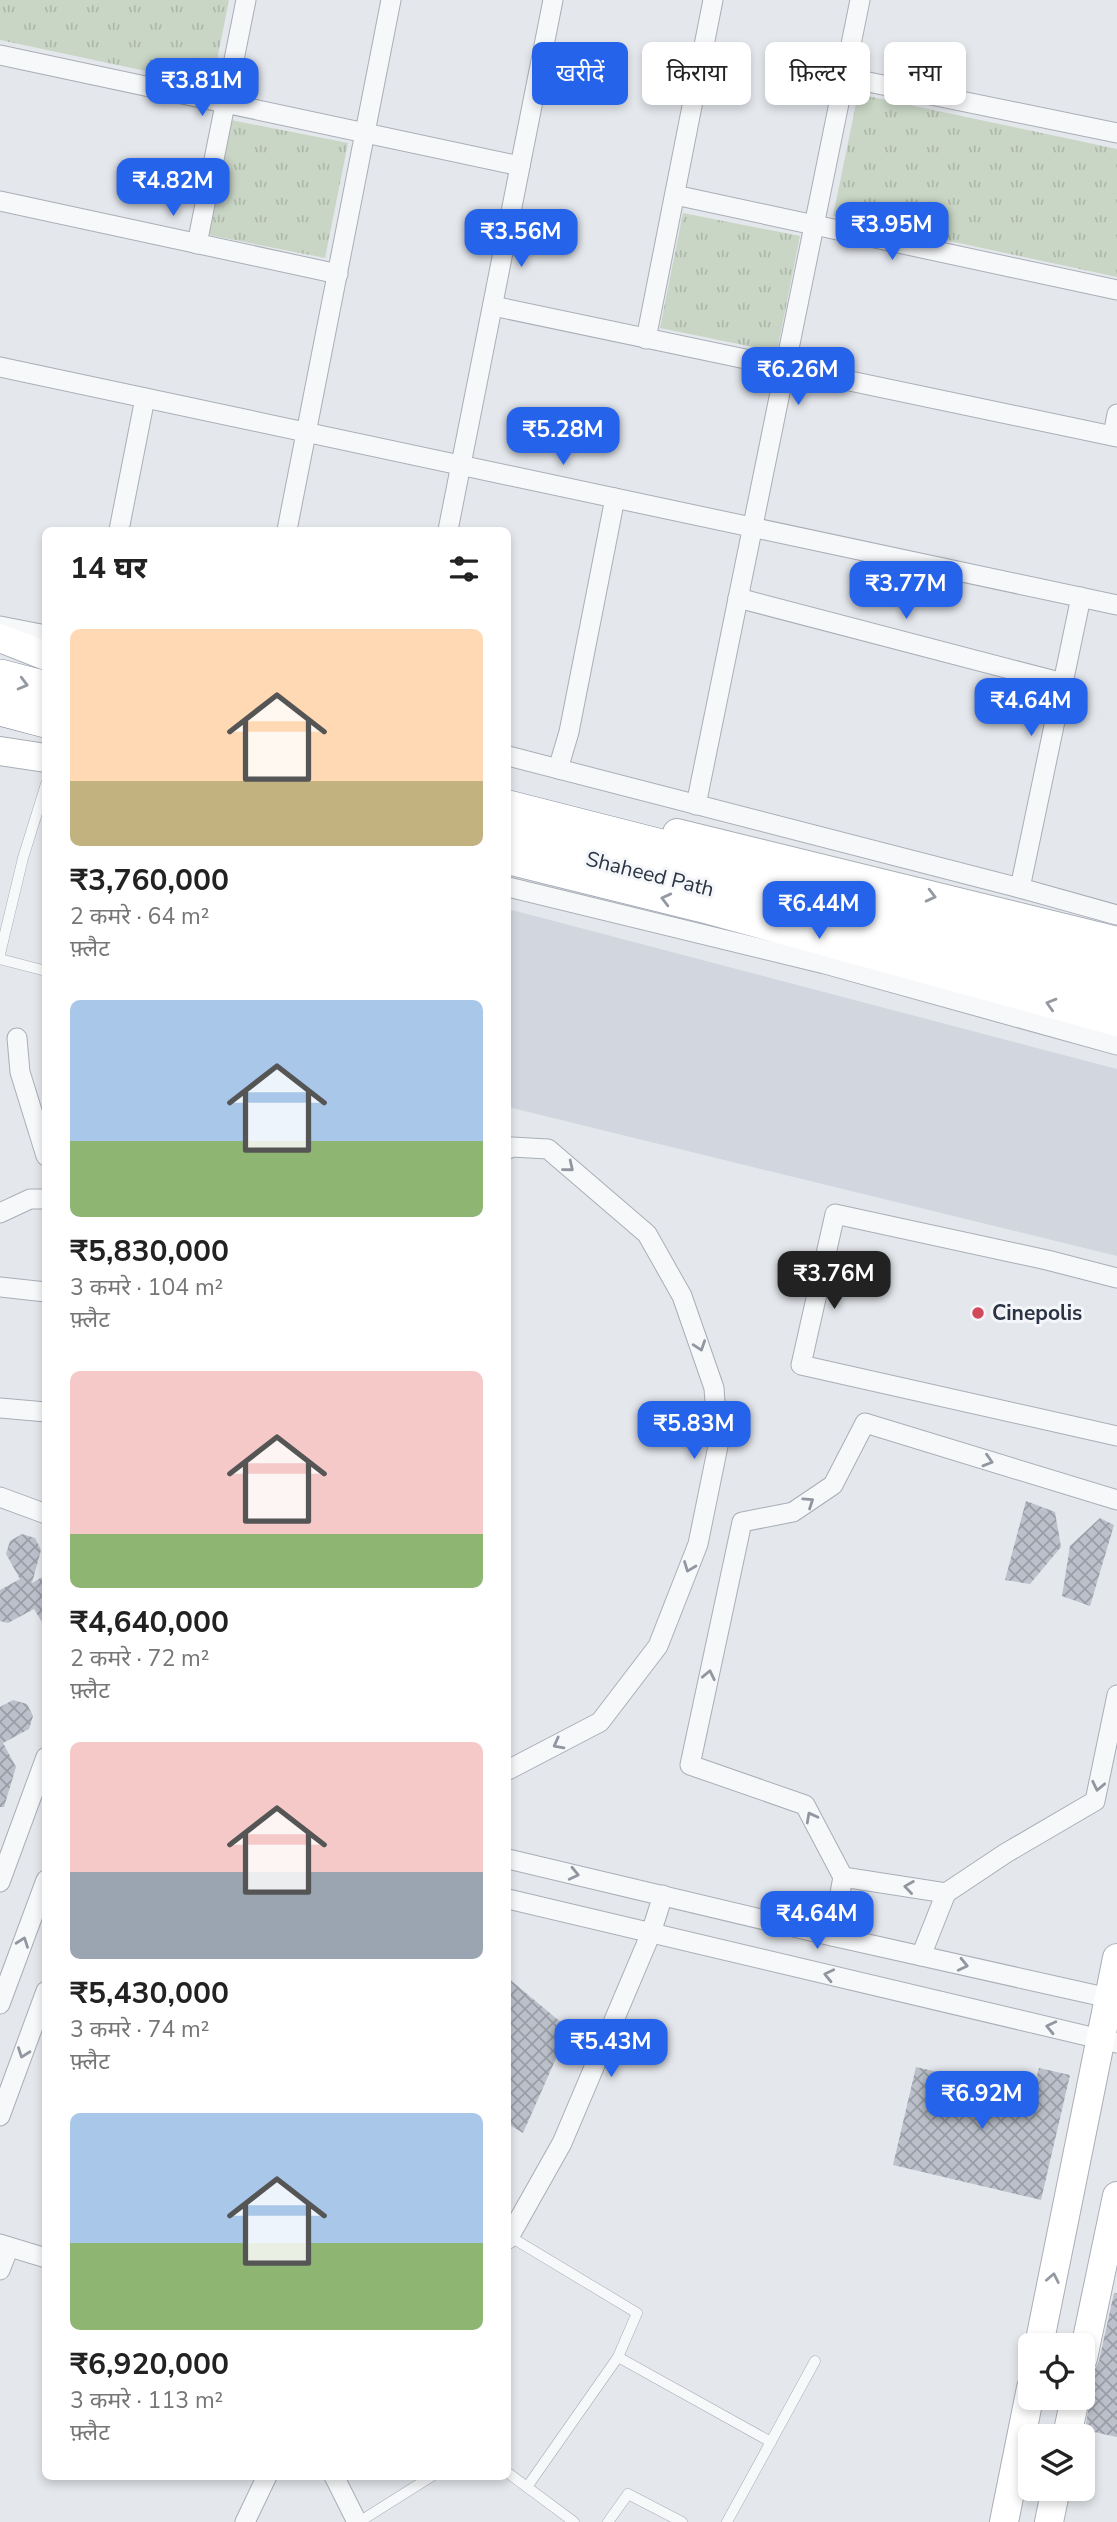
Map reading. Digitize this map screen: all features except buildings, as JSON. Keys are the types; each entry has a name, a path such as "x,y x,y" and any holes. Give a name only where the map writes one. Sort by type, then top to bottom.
{"highway":[{"path":"0,678 42,689"},
{"path":"0,707 42,718"},
{"name":"Shaheed Path","path":"511,810 1117,964"},
{"name":"Shaheed Path","path":"511,839 1117,996"}],"street":[{"path":"197,244 246,0"},
{"path":"288,527 391,0"},
{"path":"449,527 553,0"},
{"path":"646,339 713,0"},
{"path":"851,42 860,0"},
{"path":"0,55 520,166"},
{"path":"870,82 1117,133"},
{"path":"696,806 838,105"},
{"path":"675,195 1117,290"},
{"path":"0,201 338,274"},
{"path":"493,306 1115,437 1117,414"},
{"path":"0,367 1117,605"},
{"path":"120,527 145,398"},
{"path":"558,769 569,732 615,498"},
{"path":"1020,888 1081,597"},
{"path":"738,598 1063,683"},
{"path":"0,626 42,634"},
{"path":"0,638 42,654"},
{"path":"4,752 42,757"},
{"path":"4,752 42,762"},
{"path":"511,757 1117,915"},
{"path":"511,792 1117,941"},
{"path":"511,861 709,910 1117,1022"},
{"path":"511,888 825,964 1117,1045"},
{"path":"17,1038 20,1072 42,1143"},
{"path":"511,1147 548,1149 647,1234 682,1296 714,1388 718,1446 698,1544 658,1646 600,1722 511,1768"},
{"path":"0,1213 30,1199 42,1199"},
{"path":"1117,1278 835,1214 801,1365 1117,1436"},
{"path":"0,1287 42,1292"},
{"path":"0,1408 42,1412"},
{"path":"832,1936 843,1877 805,1805 690,1765 742,1522 793,1512 833,1485 865,1423 1117,1500"},
{"path":"0,1498 42,1513"},
{"path":"921,1956 946,1893 1006,1853 1095,1801 1117,1695"},
{"path":"0,1882 42,1768"},
{"path":"511,1860 1113,2003"},
{"path":"843,1877 946,1893"},
{"path":"1,1998 42,1890"},
{"path":"511,2233 562,2143 652,1933 663,1895"},
{"path":"511,1900 1109,2041"},
{"path":"1042,2333 1109,2041 1117,1958"},
{"path":"0,2116 42,2002"},
{"path":"1088,2333 1117,2196"},
{"path":"0,2270 4,2245 42,2258"},
{"path":"1004,2522 1027,2410"},
{"path":"245,2522 265,2480"},
{"path":"336,2480 355,2520"},
{"path":"1049,2522 1053,2501"}],"lane":[{"path":"42,797 23,858 0,957 42,970"},
{"path":"511,2240 637,2313 618,2357 527,2487"},
{"path":"618,2357 771,2442"},
{"path":"727,2522 815,2361"},
{"path":"511,2475 574,2522"},
{"path":"355,2520 425,2480"},
{"path":"608,2522 628,2494 682,2522"}],"shaded area":[{"path":"511,910 1117,1069 1117,1256 511,1108"}],"green space":[{"path":"0,0 229,0 212,85 0,40"},
{"path":"870,97 884,100 884,105 910,105 1117,149 1117,277 833,216 856,105 870,105"},
{"path":"231,120 348,143 325,258 209,235"},
{"path":"683,213 800,236 777,352 660,328"}],"place":[{"name":"Cinepolis","path":"978,1313"}]}
